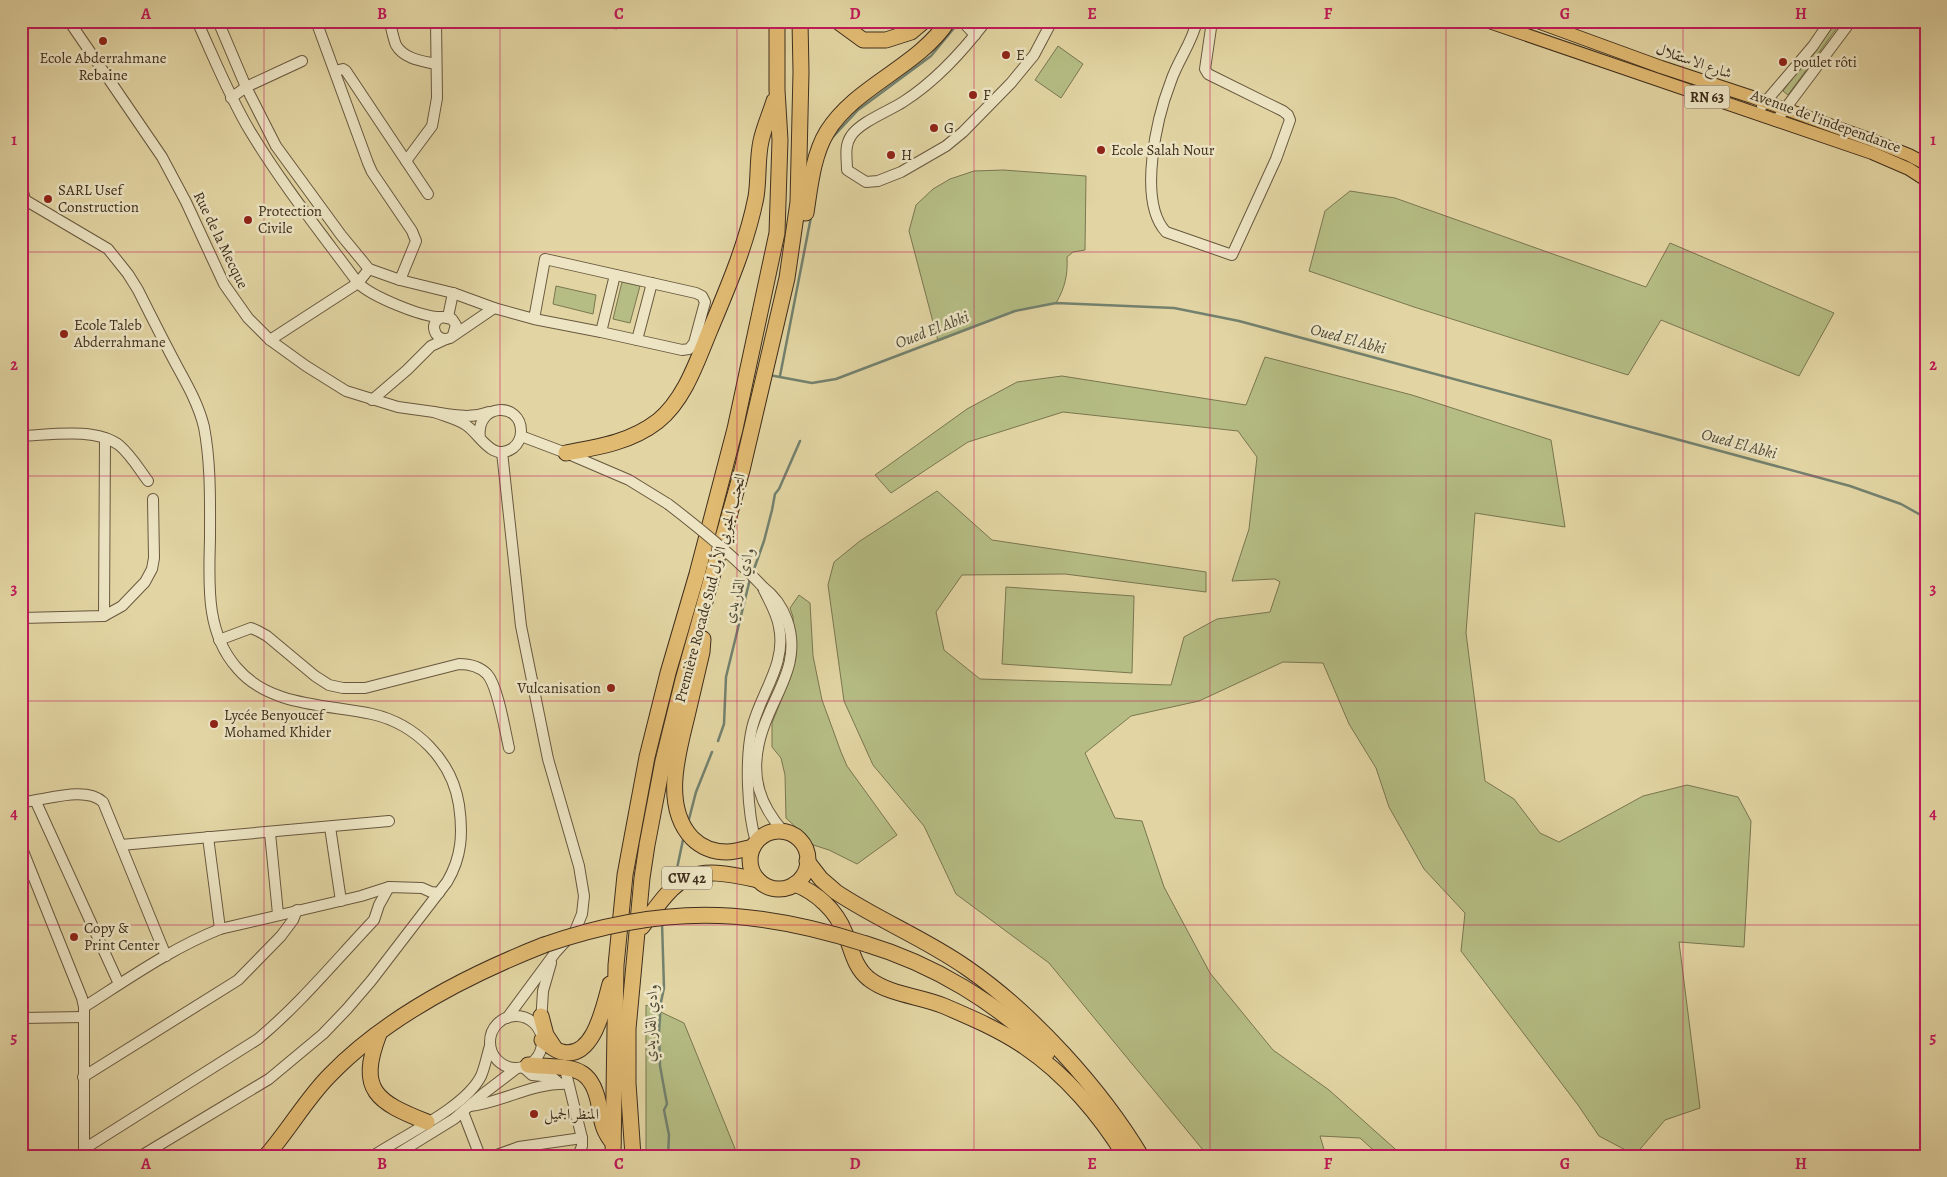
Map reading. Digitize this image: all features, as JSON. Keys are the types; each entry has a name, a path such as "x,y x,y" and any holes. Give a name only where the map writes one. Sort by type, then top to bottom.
{"highway":[{"path":"566,453 624,441 644,430 659,420 672,406 685,386 730,282 748,228 756,196 761,141 777,90 770,21"},
{"name":"Première Rocade Sud التجنب الجنوبي الأول","path":"613,1149 616,965 625,875 647,757 735,429 777,233 780,140 777,90 777,21"},
{"name":"Première Rocade Sud التجنب الجنوبي الأول","path":"632,1156 628,1083 628,1029 642,878 647,844 663,762 742,470 775,334 794,237 800,160 800,21"},
{"path":"836,21 863,40 886,40 911,32 924,21"},
{"path":"754,418 770,380 785,323 801,245 811,180 819,151 827,132 855,102 919,54 940,34 948,21"},
{"path":"703,609 702,652 676,766 675,790 678,814 690,835 711,850 728,852 755,844 766,834 783,831 799,839 805,850 807,861 805,872 795,884 786,888 774,888 758,880 750,864 755,844"},
{"path":"807,861 821,879 836,892 974,973 1015,1005 1051,1041 1072,1077 1125,1156"},
{"name":"CW 42","path":"638,932 671,889 684,879 707,872 718,872 758,880"},
{"path":"795,884 817,896 830,908 845,932 856,964 870,980 883,987 941,1005 985,1024 1072,1077"},
{"path":"266,1156 329,1075 342,1062 405,1015 458,983 500,963 549,949 583,932 623,922 705,915 746,916 787,922 827,931 908,958 966,989 1002,1014 1046,1052 1117,1120 1141,1156"},
{"path":"541,1038 559,1052 569,1053 578,1050 589,1040 598,1023 616,965"},
{"path":"541,1016 546,1035 559,1052"},
{"path":"379,1034 372,1052 370,1065 374,1089 379,1097 392,1107 427,1122"},
{"path":"523,1067 565,1069 580,1072 594,1083 598,1094 603,1130 613,1149"}],"main road":[{"name":"Avenue de l'independance","path":"1486,21 1872,153 1909,169 1926,180"},
{"name":"شارع الاستقلال","path":"1535,21 1559,25 1661,68 1765,102 1877,142 1926,164"}],"street":[{"path":"21,25 22,21"},
{"name":"Rue de la Mecque","path":"69,21 162,157 186,202 224,284 248,318 270,340 306,366 346,391 372,400 434,412"},
{"path":"197,21 231,98 260,146 358,283 373,294 425,315 445,317 456,325 450,337"},
{"path":"218,21 246,87 276,146 289,167 319,203 341,236 369,269 400,280 453,293 494,308 534,319 682,350 689,349 694,343 704,306 704,299 699,294 545,259 534,319"},
{"path":"316,21 372,172 412,231 416,242 400,280"},
{"path":"389,21 396,45 404,54 419,61 436,64"},
{"path":"406,161 432,126 437,98 436,21"},
{"path":"986,21 959,55 931,81 903,102 851,135 846,147 847,170 866,182 878,181 901,172 946,146 963,132 1011,83 1034,55 1052,21"},
{"path":"1198,21 1195,32 1171,79 1164,102 1152,162 1150,192 1161,227 1166,232 1232,255 1276,159 1290,120 1283,110 1208,74 1204,69 1212,21"},
{"path":"1757,114 1813,46 1830,21"},
{"path":"1776,121 1851,21"},
{"path":"963,22 975,35"},
{"path":"231,98 246,87 302,61"},
{"path":"335,72 343,69 346,71 428,194"},
{"path":"21,183 25,200 21,212"},
{"path":"25,200 108,249 138,290 196,404 203,424 209,465 209,595 215,627 227,656 238,670 252,682 267,691 315,705 373,714 404,727 423,740 439,757 452,777 458,799 461,822 462,844 455,868 439,893 347,1009 297,1056 269,1078 141,1156"},
{"path":"306,212 319,203"},
{"path":"270,340 358,283 369,269"},
{"path":"601,332 615,275"},
{"path":"637,340 652,283"},
{"path":"445,317 453,293"},
{"path":"372,400 407,370 431,346 450,337 494,308"},
{"path":"425,315 438,337 450,337"},
{"path":"431,346 436,320 445,317"},
{"path":"503,410 516,416 520,422 521,436 514,447 502,452 495,452 489,449 464,423 434,412 477,417 489,412 503,410"},
{"path":"480,438 481,422 489,412"},
{"path":"21,436 90,434 105,438 118,445 148,481"},
{"path":"521,436 629,480 668,504 711,537 744,567 762,588 778,620 781,641 775,669 755,715 749,741 747,767 755,844"},
{"path":"104,616 105,438"},
{"path":"502,452 521,626 548,759 583,886 583,905 579,922 574,930 549,949 507,1018"},
{"path":"21,618 104,616 122,606 145,582 152,569 154,558 153,499"},
{"path":"762,588 774,596 782,607 789,625 792,642 789,669 762,732 757,754 757,777 762,800 772,819 783,831"},
{"path":"219,640 251,628 258,630 315,676 329,685 344,688 365,688 458,664 469,664 487,674 494,686 509,748"},
{"path":"21,802 36,802 72,794 97,796 103,802 166,956"},
{"path":"36,802 119,984"},
{"path":"122,845 330,828 390,821"},
{"path":"330,828 341,900"},
{"path":"270,832 278,914"},
{"path":"208,837 220,929"},
{"path":"21,846 82,998 84,1012 84,1152"},
{"path":"21,1018 84,1012 119,984 166,956 220,929 389,887 422,888 439,893"},
{"path":"84,1152 258,1039 274,1026 291,1011 361,932 374,920 379,905 389,887"},
{"path":"83,1077 238,980 281,936 293,920 297,910"},
{"path":"394,1156 467,1109 537,1058 541,1038 543,991 549,949"},
{"path":"541,1038 531,1021 523,1017 507,1018 499,1022 494,1029 490,1037 490,1046 492,1053 502,1064 523,1067 532,1075 552,1077 564,1084"},
{"path":"373,1156 447,1111 474,1086 481,1075 490,1046"},
{"path":"565,1069 564,1084 582,1138 582,1146 578,1156"},
{"path":"467,1109 531,1087 564,1084"},
{"path":"467,1109 480,1156"},
{"path":"494,1156 519,1147 582,1138"}],"green space":[{"path":"553,21 618,21 617,29"},
{"path":"1835,21 1842,21 1788,95 1783,91"},
{"path":"1058,46 1083,64 1061,98 1035,80"},
{"path":"1003,170 1086,176 1085,250 1073,252 1067,257 1065,281 1056,303 1015,311 938,341 909,231 916,205 933,189 950,179 974,171"},
{"path":"1350,191 1395,198 1646,287 1670,243 1834,313 1799,376 1661,320 1628,375 1414,307 1309,271 1325,211"},
{"path":"622,282 640,286 630,323 613,319"},
{"path":"556,286 596,295 593,314 553,304"},
{"path":"1265,357 1412,395 1551,440 1565,527 1475,513 1466,633 1485,781 1514,799 1540,833 1559,842 1643,796 1687,785 1738,797 1751,821 1744,947 1679,942 1700,1108 1665,1120 1635,1155 1599,1136 1578,1105 1461,951 1465,913 1424,869 1389,807 1376,768 1349,724 1323,663 1283,662 1199,701 1131,716 1085,753 1115,818 1142,821 1164,887 1210,973 1273,1050 1329,1090 1403,1156 1380,1156 1360,1138 1320,1136 1326,1156 1208,1156 1049,963 956,894 924,826 873,765 844,701 828,585 834,562 860,541 937,491 992,540 1206,572 1206,592 1065,574 962,575 936,612 944,650 980,679 1171,685 1184,637 1217,619 1270,612 1280,582 1275,579 1232,581 1249,529 1257,457 1238,431 1063,412 968,442 891,493 875,475 967,409 1017,382 1062,376 1246,405"},
{"path":"1006,587 1134,596 1132,673 1002,664"},
{"path":"799,595 810,603 813,656 822,700 841,752 847,766 897,835 857,864 829,850 804,842 799,830 786,818 785,775 781,758 772,747 772,723 792,669 794,645 793,617 790,608"},
{"path":"646,1005 684,1023 738,1156 646,1156"}],"waterway":[{"path":"905,26 912,21"},
{"path":"831,139 858,110 931,56 959,22"},
{"path":"780,376 811,217"},
{"name":"Oued El Abki","path":"769,375 812,383 836,379 1015,311 1056,303 1174,308 1239,321 1850,486 1901,504 1926,518"},
{"name":"وادي القاريدي","path":"753,572 764,541 775,494 800,441"},
{"name":"وادي القاريدي","path":"718,741 724,724 726,677 750,579"},
{"name":"وادي القاريدي","path":"689,819 696,792 712,752"},
{"name":"وادي القاريدي","path":"675,878 684,835"},
{"name":"وادي القاريدي","path":"662,923 664,988 659,1032 660,1066 667,1104 664,1110 669,1135 668,1156"}],"place":[{"name":"Ecole Abderrahmane Rebaine","path":"103,41"},
{"name":"E","path":"1006,55"},
{"name":"poulet rôti","path":"1783,62"},
{"name":"F","path":"973,95"},
{"name":"G","path":"934,128"},
{"name":"Ecole Salah Nour","path":"1101,150"},
{"name":"H","path":"891,155"},
{"name":"SARL Usef Construction","path":"48,199"},
{"name":"Protection Civile","path":"248,220"},
{"name":"Ecole Taleb Abderrahmane","path":"64,334"},
{"name":"Vulcanisation","path":"611,688"},
{"name":"Lycée Benyoucef Mohamed Khider","path":"214,724"},
{"name":"Copy & Print Center","path":"74,937"},
{"name":"المنظر الجميل","path":"534,1114"}]}
